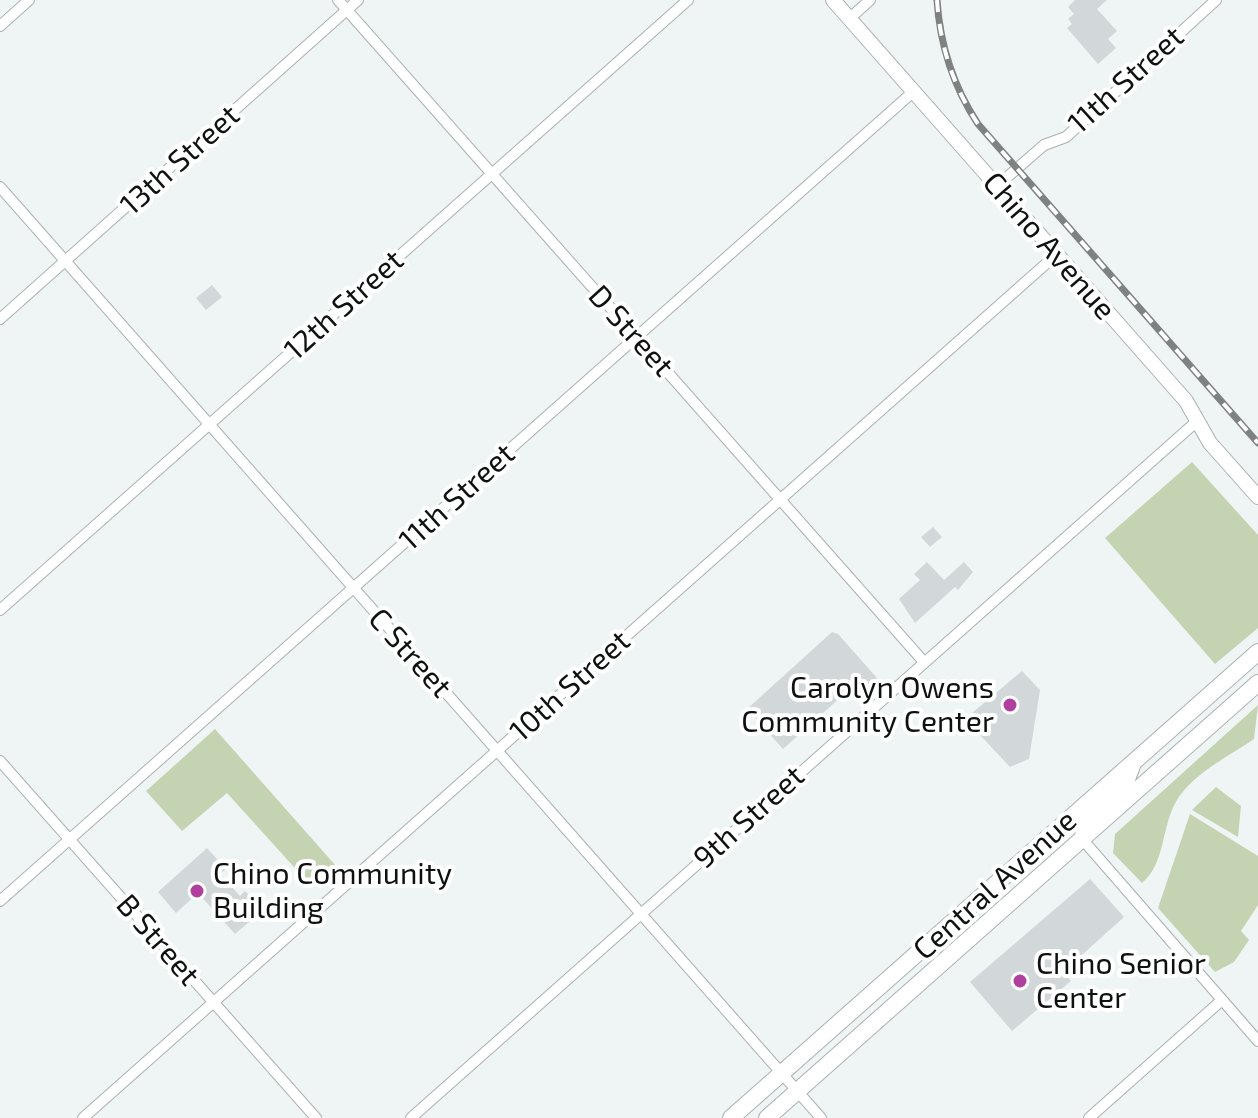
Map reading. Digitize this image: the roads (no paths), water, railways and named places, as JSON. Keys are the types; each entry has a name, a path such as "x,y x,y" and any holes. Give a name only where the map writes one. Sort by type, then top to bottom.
{"main road":[{"name":"Chino Avenue","path":"833,0 1186,401 1210,443 1258,497"},
{"name":"Central Avenue","path":"731,1118 1258,652"},
{"name":"Central Avenue","path":"767,1118 1258,683"},
{"path":"1083,840 1084,823 1124,787 1133,763"}],"street":[{"path":"0,26 29,0"},
{"name":"D Street","path":"338,0 924,662"},
{"name":"13th Street","path":"0,319 358,0"},
{"name":"12th Street","path":"0,610 688,0"},
{"path":"849,19 870,0"},
{"name":"11th Street","path":"997,186 1044,145 1066,137 1216,0"},
{"name":"11th Street","path":"0,901 913,92"},
{"name":"C Street","path":"0,187 821,1118"},
{"name":"10th Street","path":"83,1118 1057,254"},
{"name":"9th Street","path":"411,1118 1196,422"},
{"name":"B Street","path":"0,761 316,1118"},
{"path":"1083,840 1258,1041"},
{"path":"1089,1118 1222,1000"}],"railway":[{"path":"937,0 949,65 961,95 978,124 1258,443"}],"place":[{"name":"Carolyn Owens Community Center","path":"1010,705"},
{"name":"Chino Community Building","path":"197,891"},
{"name":"Chino Senior Center","path":"1020,981"}]}
